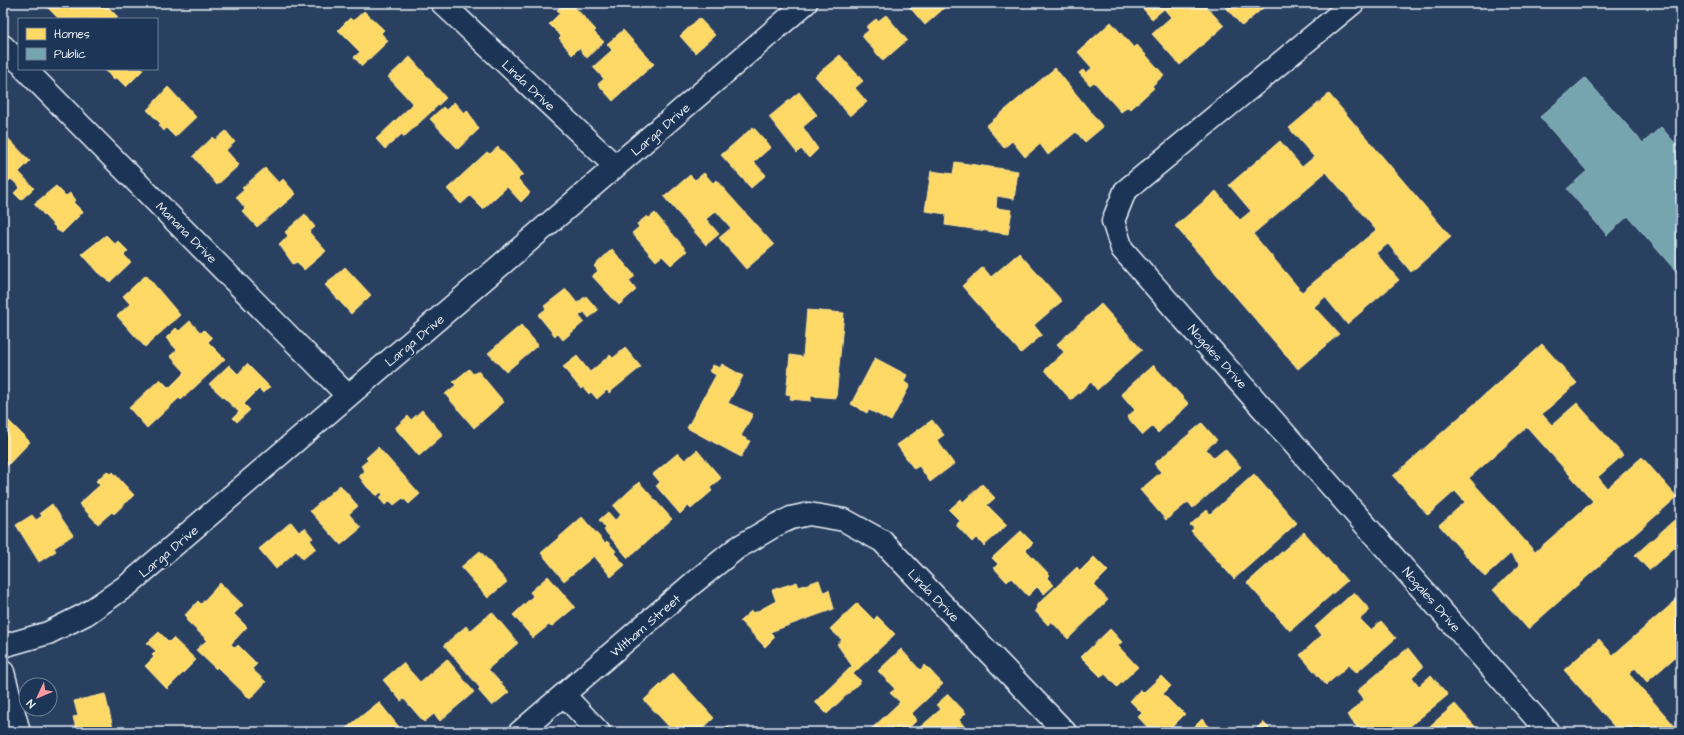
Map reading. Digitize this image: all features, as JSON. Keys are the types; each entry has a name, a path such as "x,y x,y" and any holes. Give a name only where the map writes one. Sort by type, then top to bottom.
{"street":[{"name":"Linda Drive","path":"442,3 615,166"},
{"name":"Larga Drive","path":"3,646 48,633 86,614 129,584 806,3"},
{"name":"Nogales Drive","path":"1353,3 1125,191 1113,221 1122,249 1548,732"},
{"path":"3,46 18,61"},
{"name":"Manana Drive","path":"26,70 348,396"},
{"name":"Linda Drive","path":"776,525 791,518 809,514 844,520 882,541 1065,732"},
{"name":"Witham Street","path":"520,732 692,584 738,548 776,525"},
{"path":"3,672 19,732"},
{"path":"564,695 599,732"}],"building: Homes":[{"path":"51,3 78,3 83,8 88,3 104,3 118,17 58,18 47,7"},
{"path":"564,3 571,3 596,30 594,32 604,42 587,58 579,48 572,55 559,38 561,36 549,24 560,13 557,10"},
{"path":"906,3 950,3 925,25"},
{"path":"1138,3 1203,3 1224,26 1180,65 1152,34 1171,17 1164,9 1152,19"},
{"path":"1222,3 1258,3 1263,8 1242,26"},
{"path":"364,11 384,30 381,33 388,41 362,66 354,57 360,52 338,30 350,18 353,21"},
{"path":"886,15 907,40 883,61 862,36 869,30 866,27 876,19 878,21"},
{"path":"699,18 715,35 695,53 680,36"},
{"path":"1111,22 1134,48 1137,45 1164,75 1152,86 1154,88 1131,109 1128,107 1121,112 1094,82 1090,85 1079,73 1083,70 1086,73 1092,68 1078,52"},
{"path":"623,30 654,64 613,101 598,84 604,79 593,67 612,50 607,44"},
{"path":"840,55 863,81 855,88 867,102 850,116 815,76"},
{"path":"410,57 446,98 404,137 402,134 385,149 376,139 413,104 388,77"},
{"path":"1055,68 1103,127 1085,142 1076,132 1048,155 1040,144 1025,157 1012,141 1004,148 986,126"},
{"path":"105,70 143,70 126,87 116,77 114,80"},
{"path":"168,87 196,117 175,137 166,128 164,131 159,125 161,124 147,110"},
{"path":"799,92 817,115 803,127 818,149 809,158 801,149 797,153 769,117"},
{"path":"1329,94 1451,237 1411,272 1388,244 1376,253 1399,280 1347,324 1325,297 1314,307 1339,334 1298,369 1175,226 1216,191 1240,220 1251,211 1229,185 1280,141 1302,167 1314,157 1289,128","holes":["1326,172 1376,230 1302,292 1253,234"]},
{"path":"454,102 464,113 467,110 479,129 458,149 430,119 443,107 446,110"},
{"path":"753,127 771,147 754,162 766,175 751,188 721,155"},
{"path":"226,131 235,142 226,150 239,165 217,185 193,156 213,137 215,140"},
{"path":"4,134 30,161 19,172 34,188 21,200 14,193 20,187 11,179 9,181 3,174"},
{"path":"498,147 523,174 518,179 530,193 521,202 507,187 483,209 470,196 461,204 447,189 487,152 490,154"},
{"path":"955,162 1018,171 1014,199 997,196 996,208 1012,210 1008,234 945,225 946,214 925,211 931,171 953,174"},
{"path":"265,168 279,183 283,179 296,194 257,227 242,211 245,208 236,197 244,190 242,188"},
{"path":"704,173 713,183 716,180 774,245 746,269 719,238 731,228 716,211 706,219 719,234 706,245 664,197 690,175 695,180"},
{"path":"56,186 66,196 70,193 76,200 73,202 83,212 62,233 55,229 56,228 34,204"},
{"path":"655,213 687,251 671,265 662,256 656,261 632,233 639,227 637,224 647,216 649,218"},
{"path":"305,214 315,227 309,232 326,251 304,270 297,262 293,264 279,244 288,236 285,232"},
{"path":"106,235 115,244 118,241 128,251 124,255 131,262 110,282 98,272 82,254"},
{"path":"612,249 635,276 629,281 636,290 619,305 592,276 598,271 594,266"},
{"path":"1019,253 1062,301 1034,325 1042,335 1021,353 962,286 983,267 991,277"},
{"path":"345,267 371,295 351,314 325,285"},
{"path":"146,275 180,315 145,347 117,316 130,304 123,296"},
{"path":"566,289 577,303 586,296 598,310 589,318 584,312 579,316 584,322 563,340 558,334 555,336 538,315 546,309 544,306"},
{"path":"1101,304 1142,350 1097,390 1091,382 1071,400 1045,370 1064,352 1057,344"},
{"path":"807,310 844,313 836,398 811,396 811,401 790,399 791,395 786,394 790,355 803,357"},
{"path":"190,321 201,333 204,330 212,338 208,342 225,359 181,400 179,398 147,428 129,408 160,379 169,388 185,372 170,356 177,350 166,338 176,328 179,331"},
{"path":"521,325 538,345 506,372 488,353"},
{"path":"1542,344 1577,383 1542,414 1552,425 1577,403 1623,455 1598,477 1607,488 1642,457 1677,497 1528,629 1493,590 1520,565 1510,554 1485,577 1439,525 1465,502 1455,491 1428,515 1393,476","holes":["1527,427 1593,501 1535,552 1469,478"]},
{"path":"625,348 641,367 609,393 607,390 597,399 591,392 589,394 583,387 581,389 563,367 577,356 590,372 610,355 613,358"},
{"path":"875,358 907,375 904,382 910,385 891,421 869,410 867,413 851,404"},
{"path":"247,364 270,387 263,393 259,389 244,404 250,410 237,422 233,418 239,412 209,384 229,365 238,374"},
{"path":"722,364 743,376 728,403 753,414 741,436 750,441 741,457 687,428 716,375 709,371 713,365 720,368"},
{"path":"1153,365 1189,404 1158,433 1152,427 1143,435 1127,417 1135,410 1121,394"},
{"path":"469,369 473,374 478,371 504,402 474,428 445,394 456,385 453,382"},
{"path":"422,410 443,435 419,456 395,428 408,416 411,420"},
{"path":"3,415 30,442 3,470"},
{"path":"932,420 944,435 937,440 954,464 930,482 919,466 914,469 897,445"},
{"path":"1202,423 1217,440 1206,449 1214,458 1225,449 1241,467 1193,508 1188,502 1166,520 1140,490 1161,472 1154,464"},
{"path":"378,447 420,494 409,504 403,498 394,505 390,501 385,505 379,498 383,495 381,492 377,496 367,487 359,476 365,471 361,466 368,460 366,458"},
{"path":"697,450 721,478 710,488 712,491 691,509 688,506 680,514 656,486 660,482 653,474 678,453 685,460"},
{"path":"107,471 111,474 113,472 134,495 114,514 112,512 98,524 79,504 100,485 96,481"},
{"path":"1254,474 1297,523 1234,579 1191,531 1194,528 1190,525 1207,510 1210,514"},
{"path":"639,482 672,519 628,558 604,530 606,528 599,520 608,512 615,520 621,515 613,506"},
{"path":"982,484 995,498 987,505 1007,525 984,546 976,538 972,542 956,525 960,521 949,510 961,499 963,502"},
{"path":"340,485 358,506 349,514 361,528 341,545 310,511"},
{"path":"52,504 73,535 54,548 56,551 39,562 16,525 32,515 36,520 42,516 40,513"},
{"path":"1681,514 1681,542 1649,570 1635,555"},
{"path":"582,517 605,543 607,541 616,551 614,553 625,565 611,577 594,556 564,581 541,553"},
{"path":"291,522 299,532 305,528 313,538 310,540 316,548 303,559 296,551 276,569 259,549"},
{"path":"1021,531 1033,543 1026,550 1050,575 1047,578 1054,585 1044,594 1037,587 1028,596 1011,578 1007,582 994,568 998,564 992,558"},
{"path":"1304,532 1347,581 1290,631 1247,583"},
{"path":"480,551 507,582 488,598 461,567"},
{"path":"1094,557 1108,571 1094,585 1108,600 1068,639 1051,621 1048,625 1035,611 1038,607 1036,606 1077,567 1080,571"},
{"path":"548,576 575,607 551,627 549,625 533,638 513,615 533,596 530,592"},
{"path":"819,580 823,592 829,590 834,609 770,632 775,637 765,647 740,621 751,611 754,613 776,601 772,590 797,582 799,587"},
{"path":"220,583 243,605 234,614 247,627 231,644 235,648 238,645 257,664 252,669 266,682 250,699 217,667 216,669 196,650 207,640 186,620 188,618 185,615 198,601 201,604"},
{"path":"1354,592 1370,610 1360,619 1371,630 1381,621 1396,638 1356,673 1349,665 1326,685 1300,655 1322,635 1315,627"},
{"path":"1681,596 1681,652 1647,682 1635,668 1629,674 1680,732 1619,732 1564,670 1599,639 1613,655"},
{"path":"857,603 874,620 877,616 895,634 853,674 861,681 827,714 815,702 852,666 837,644 842,640 830,629"},
{"path":"492,612 518,643 488,669 509,692 492,706 478,690 480,688 444,645 466,626 470,631"},
{"path":"1110,629 1122,642 1118,646 1138,667 1117,687 1105,674 1101,677 1081,657"},
{"path":"159,632 169,642 173,638 196,660 167,689 145,666 154,657 152,655 156,651 147,643"},
{"path":"1408,648 1423,667 1412,677 1419,686 1431,675 1448,695 1403,732 1392,732 1390,729 1387,732 1361,732 1347,715 1364,700 1357,691"},
{"path":"901,649 920,670 925,665 943,684 911,714 917,720 905,732 868,732 900,702 890,693 895,689 878,671"},
{"path":"447,659 474,692 440,721 434,714 424,722 404,699 401,701 383,680 403,663 420,682"},
{"path":"673,673 714,718 699,732 674,732 644,700"},
{"path":"1161,676 1171,686 1163,694 1185,714 1167,732 1161,732 1157,727 1152,732 1138,717 1142,713 1130,701 1140,690 1143,693"},
{"path":"105,694 114,732 77,732 73,717 78,716 74,701"},
{"path":"948,694 966,713 959,720 969,732 921,732 918,729 941,709 936,705"},
{"path":"379,702 403,732 347,732 345,729"},
{"path":"1455,704 1480,732 1423,732"},
{"path":"1202,719 1215,732 1189,732"},
{"path":"1263,722 1273,732 1253,732"},
{"path":"727,726 733,732 721,732"}],"building: Public":[{"path":"1585,78 1643,143 1661,127 1681,150 1681,181 1678,183 1681,186 1681,277 1628,216 1607,235 1567,189 1587,171 1540,117"}]}
